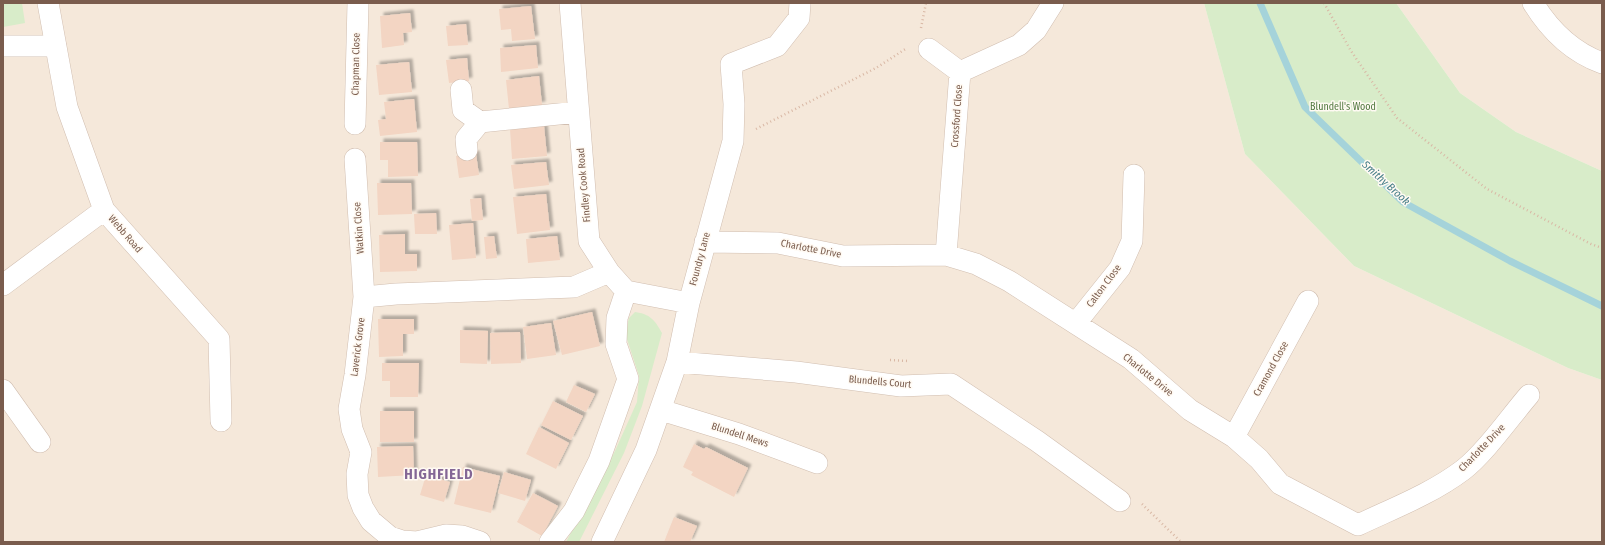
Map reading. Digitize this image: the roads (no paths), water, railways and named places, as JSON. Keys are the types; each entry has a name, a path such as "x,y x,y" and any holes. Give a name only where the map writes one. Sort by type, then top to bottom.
{"street":[{"name":"Webb Road","path":"48,3 67,107 104,210 218,339 221,421"},
{"name":"Chapman Close","path":"355,124 358,3"},
{"name":"Findley Cook Road","path":"570,3 589,241 609,272 626,291"},
{"name":"Foundry Lane","path":"602,542 646,450 677,362 689,303 733,141 734,104 731,64 777,46 799,18 800,3"},
{"name":"Crossford Close","path":"946,255 960,72 1019,44 1036,30 1053,3"},
{"path":"1533,3 1560,38 1591,58 1602,62"},
{"path":"920,42 960,72"},
{"path":"3,46 56,46"},
{"path":"460,90 463,110 480,122 578,112"},
{"path":"467,150 466,139 480,122"},
{"name":"Watkin Close","path":"355,159 364,297"},
{"name":"Calton Close","path":"1076,323 1120,268 1132,241 1134,175"},
{"path":"3,285 104,210"},
{"name":"Charlotte Drive","path":"705,242 778,243 843,256 946,255 976,264 1009,281 1131,359 1190,410 1234,437 1259,459 1280,484 1357,533 1430,492 1464,469 1492,440 1529,395"},
{"path":"364,297 396,294 574,287 609,272"},
{"path":"550,542 574,511 599,461 628,379 616,344 617,318 626,291 689,303"},
{"name":"Laverick Grove","path":"364,297 355,375 349,409 352,429 360,452 357,474 358,495 363,508 371,521 386,533 402,541 416,542 446,535 462,536 480,542"},
{"name":"Cramond Close","path":"1234,437 1308,301"},
{"name":"Blundells Court","path":"677,362 796,372 902,386 951,384 1038,441 1120,501"},
{"path":"3,390 40,442"},
{"name":"Blundell Mews","path":"661,410 739,434 818,463"}],"waterway":[{"name":"Smithy Brook","path":"1260,3 1305,107 1403,202 1510,261 1602,306"}],"district":[{"name":"HIGHFIELD","path":"439,474"}],"park label":[{"name":"Blundell's Wood","path":"1343,107"}]}
